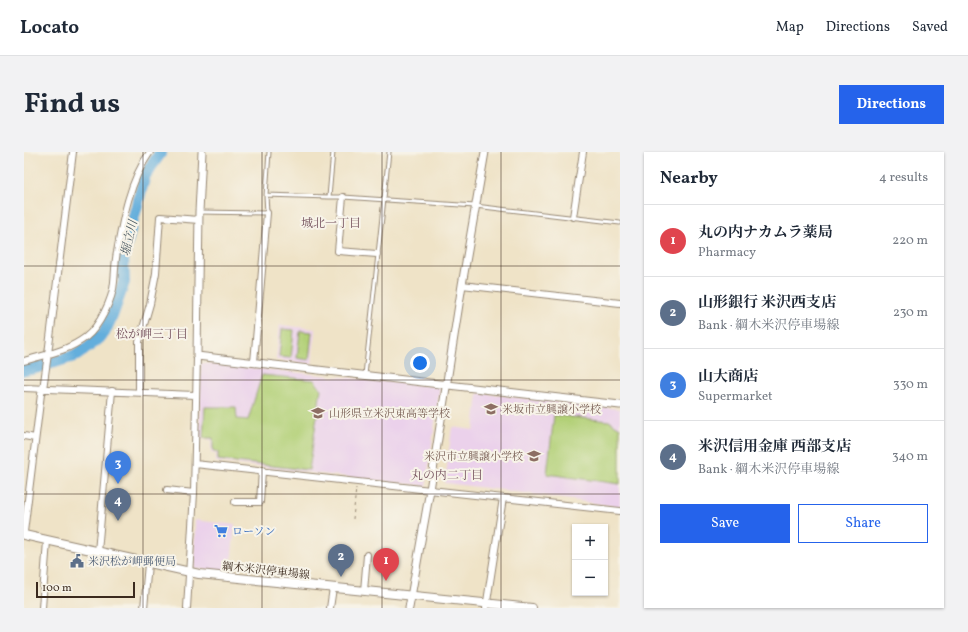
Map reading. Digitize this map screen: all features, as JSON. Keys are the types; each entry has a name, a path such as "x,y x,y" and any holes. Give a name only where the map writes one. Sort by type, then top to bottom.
{"main road":[{"name":"綱木米沢停車場線","path":"24,534 189,573 411,596 486,606 532,608"}],"street":[{"path":"24,534 35,438 41,394 46,371 74,152"},
{"path":"24,361 61,352 87,337 101,320 114,283 116,253 129,198 142,163 150,152"},
{"path":"187,608 195,464 199,212 202,152"},
{"path":"409,608 430,490 462,285 485,152"},
{"path":"573,217 582,152"},
{"path":"343,197 338,251 377,254"},
{"path":"254,362 267,213"},
{"path":"140,392 139,342 150,304 156,273 160,217 199,220"},
{"path":"462,285 620,303"},
{"path":"197,356 620,404"},
{"path":"24,388 195,395"},
{"path":"98,552 112,391"},
{"path":"24,436 35,438"},
{"path":"195,464 262,470 620,511"},
{"path":"235,502 260,502 262,470"},
{"path":"24,476 31,476"},
{"path":"167,490 194,493"},
{"path":"486,606 503,498"},
{"path":"42,608 48,540"},
{"path":"364,591 367,555"},
{"path":"144,608 148,564"},
{"path":"330,608 333,588"}],"lane":[{"path":"199,212 267,213 266,195 270,152"},
{"path":"329,197 333,152"},
{"path":"365,375 388,152"},
{"path":"266,195 343,197 475,206 620,223"}],"path":[{"path":"353,519 356,481"}],"shaded area":[{"path":"280,325 315,329 312,364 276,360"},
{"name":"山形県立米沢東高等学校","path":"201,363 440,387 426,486 216,462 216,454 211,453 211,440 199,439"},
{"name":"米沢市立興譲小学校","path":"478,393 620,409 620,507 445,483 452,427 474,430"},
{"path":"195,520 235,525 230,572 194,568"}],"green space":[{"path":"282,329 294,330 291,358 279,357"},
{"path":"300,331 312,332 309,360 297,358"},
{"path":"262,375 314,380 321,389 309,470 218,460 218,452 213,451 213,438 203,438 205,407 236,407 237,419 248,420"},
{"path":"554,415 609,421 620,428 620,484 547,474"}],"waterway":[{"name":"堀立川","path":"24,370 77,355 104,333 112,316 124,282 123,257 145,175 161,152"}],"place":[{"name":"米坂市立興譲小学校","path":"491,409"},
{"name":"山形県立米沢東高等学校","path":"318,413"},
{"name":"米沢市立興譲小学校","path":"534,456"},
{"name":"山大商店","path":"118,484"},
{"name":"米沢信用金庫 西部支店","path":"118,521"},
{"name":"ローソン","path":"221,531"},
{"name":"米沢松が岬郵便局","path":"77,561"},
{"name":"山形銀行 米沢西支店","path":"341,577"},
{"name":"丸の内ナカムラ薬局","path":"386,581"}],"district":[{"name":"城北一丁目","path":"331,223"},
{"name":"松が岬三丁目","path":"152,334"},
{"name":"丸の内二丁目","path":"447,475"}]}
